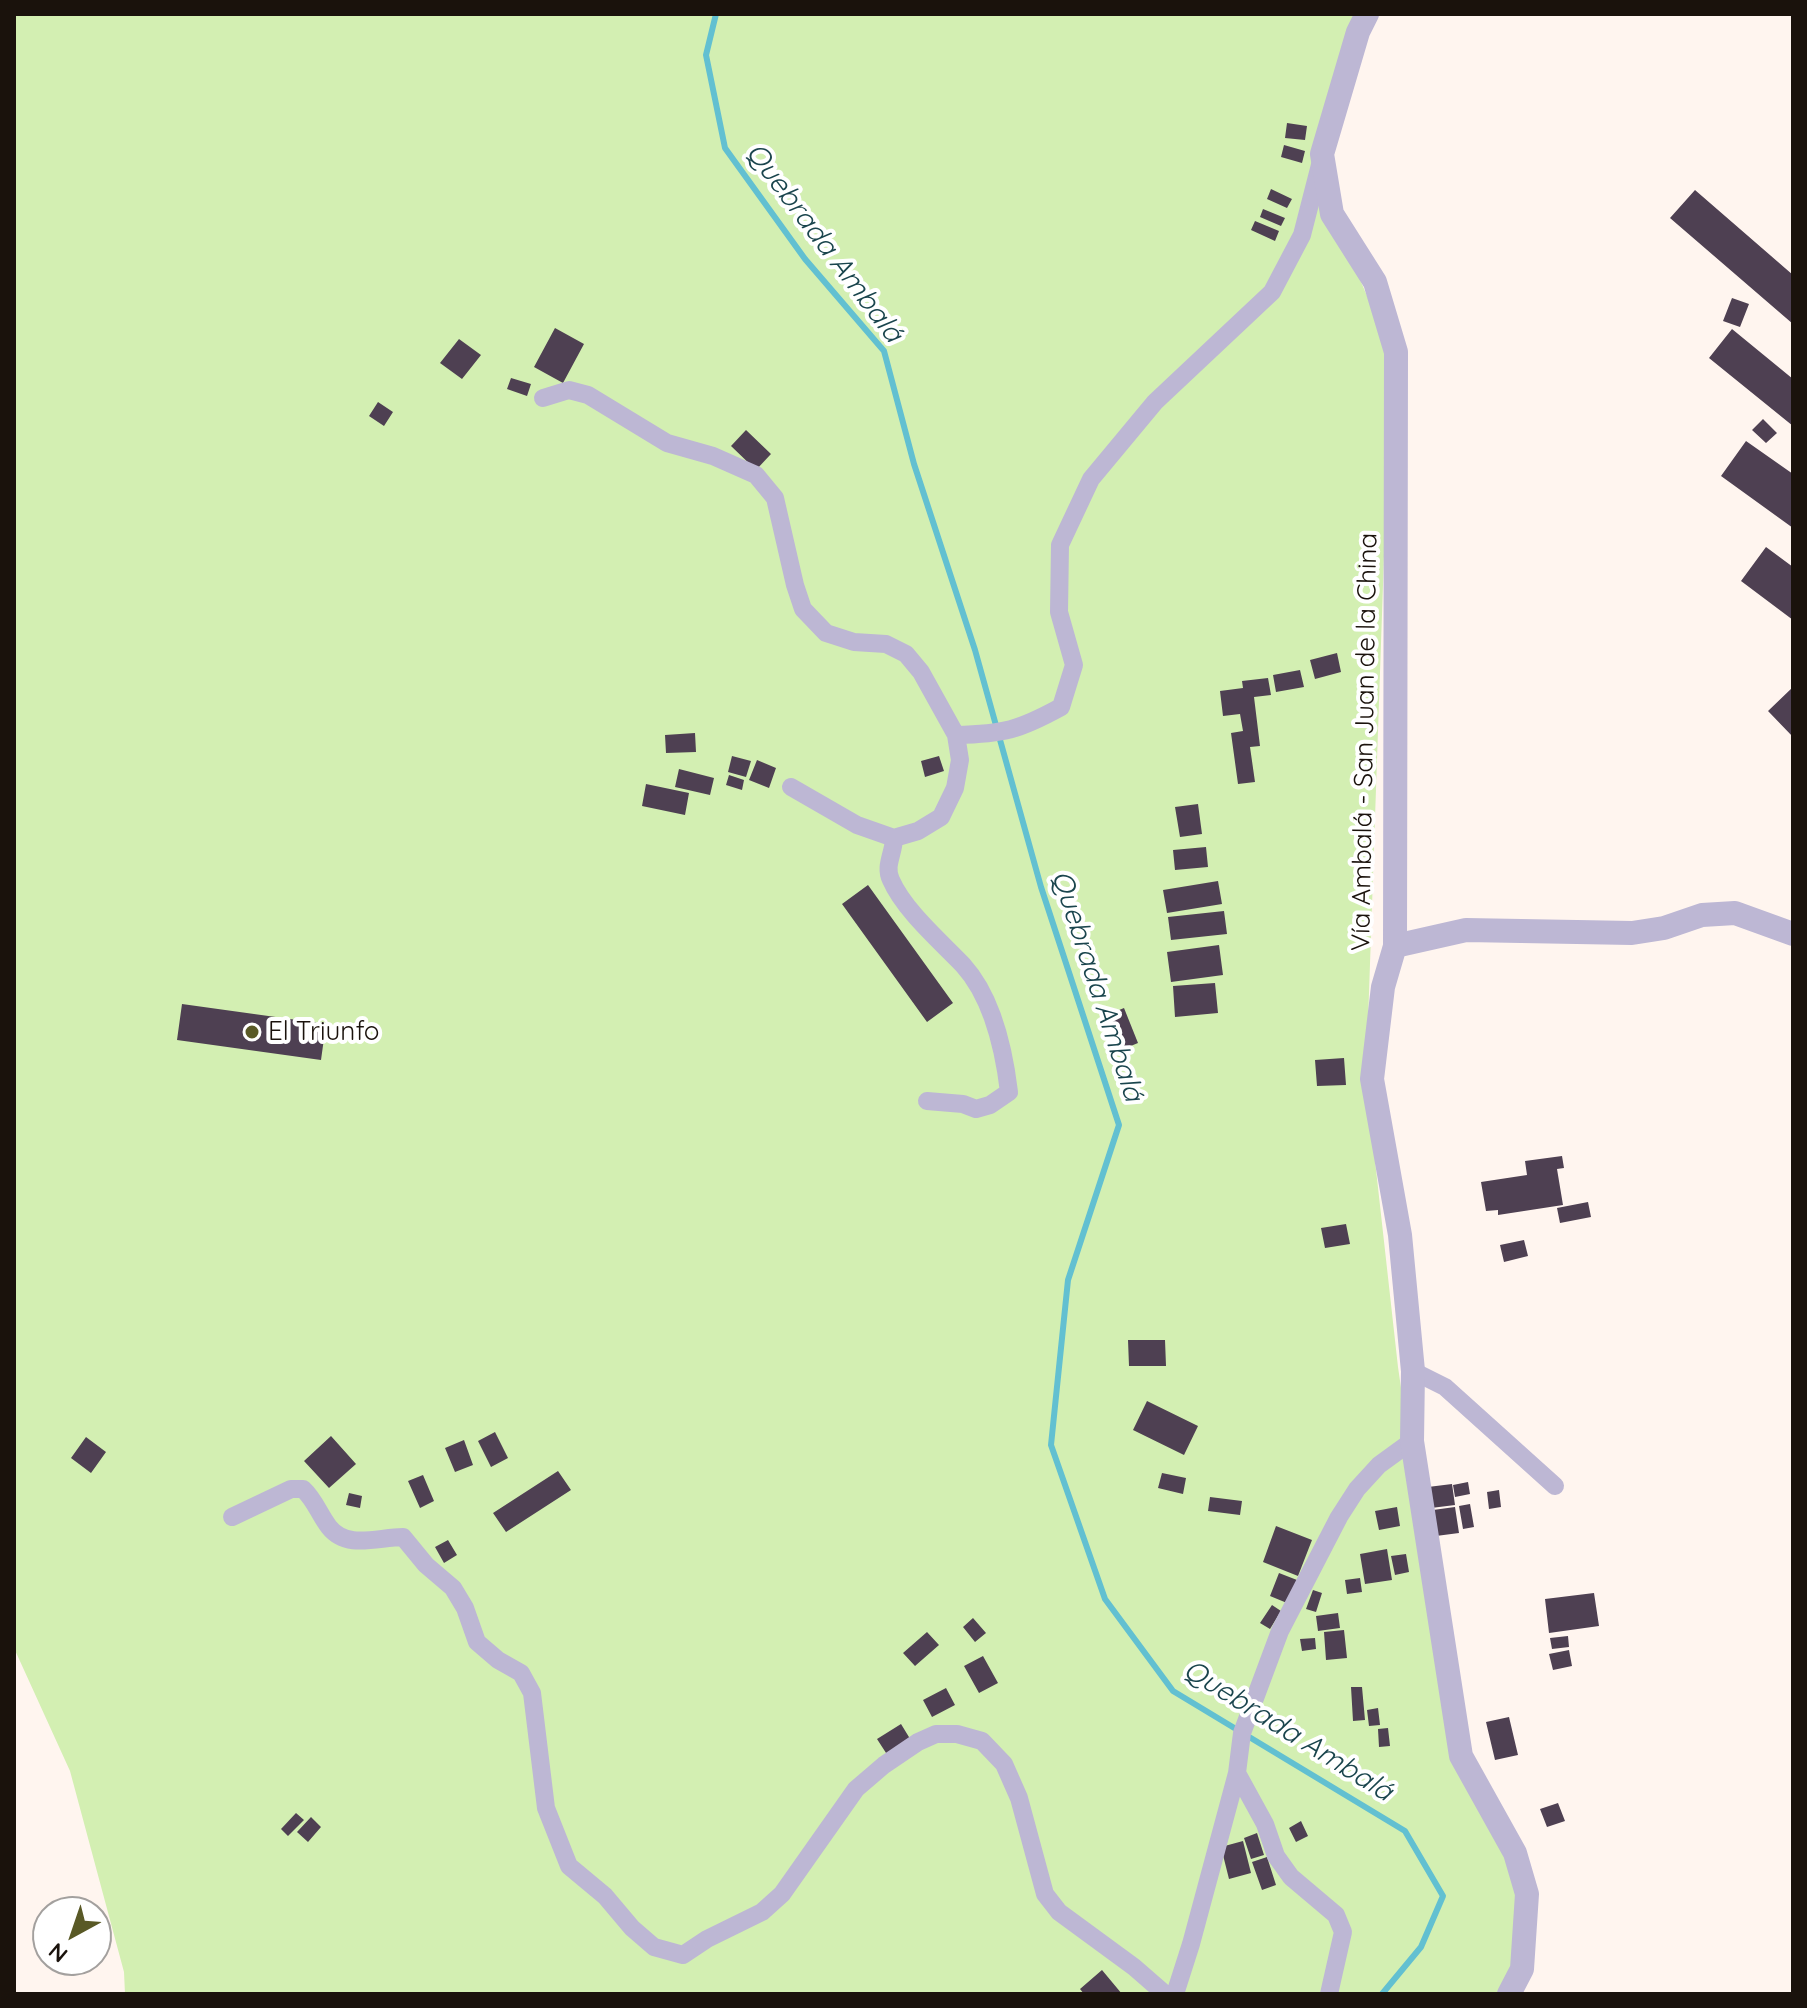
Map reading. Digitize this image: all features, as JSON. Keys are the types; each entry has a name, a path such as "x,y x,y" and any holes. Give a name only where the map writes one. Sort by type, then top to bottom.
{"street":[{"name":"Vía Ambalá - San Juan de la China","path":"1367,14 1358,32 1322,154 1332,214 1375,282 1396,352 1395,946 1383,987 1372,1079 1400,1235 1413,1371 1412,1441 1461,1756 1515,1853 1527,1894 1522,1969 1509,1994"},
{"path":"956,735 992,734 1024,728 1061,707 1074,665 1059,612 1060,545 1091,479 1155,402 1272,292 1302,235 1322,154"},
{"path":"543,398 569,390 588,395 667,443 713,456 756,475 775,498 803,609 826,633 854,642 886,644 906,654 921,672 956,735 960,760 955,788 941,817 918,831 894,838 857,825 791,787"},
{"path":"894,838 888,863 890,880 923,925 975,981 1006,1065 1009,1092 990,1105 976,1109 963,1104 927,1101"},
{"path":"1395,946 1466,930 1632,933 1664,928 1702,915 1735,913 1793,934"},
{"path":"1413,1371 1445,1387 1555,1486"},
{"path":"1175,1994 1237,1773 1242,1733 1280,1631 1339,1517 1357,1489 1379,1465 1412,1441"},
{"path":"232,1517 291,1489 303,1489 314,1498 329,1527 340,1537 367,1542 403,1537 413,1546 426,1565 453,1588 465,1608 477,1642 498,1660 521,1673 532,1693 546,1808 569,1866 605,1896 632,1928 654,1947 683,1955 707,1939 762,1912 782,1894 856,1789 918,1742 936,1734 957,1734 982,1741 1004,1764 1019,1798 1045,1894 1059,1912 1165,1994"},
{"path":"1237,1773 1265,1824 1276,1856 1291,1877 1336,1915 1343,1932 1329,1994"}],"green space":[{"path":"14,14 1367,14 1322,154 1332,214 1391,352 1366,1080 1398,1367 1455,1761 1524,1894 1509,1994 125,1994 124,1972 112,1927 112,1896 104,1896 70,1771 14,1648"}],"building":[{"path":"1287,123 1307,126 1305,140 1285,138"},
{"path":"1284,145 1305,151 1302,163 1281,157"},
{"path":"1271,189 1292,199 1287,208 1267,199"},
{"path":"1695,190 1793,275 1793,324 1670,218"},
{"path":"1263,209 1285,218 1281,226 1260,217"},
{"path":"1255,221 1279,231 1275,241 1251,230"},
{"path":"1732,298 1749,304 1740,327 1723,321"},
{"path":"555,328 584,344 563,383 534,367"},
{"path":"1732,329 1793,379 1793,426 1709,358"},
{"path":"459,339 481,355 462,379 440,363"},
{"path":"511,378 531,384 527,396 507,389"},
{"path":"378,402 393,412 384,426 369,416"},
{"path":"1763,419 1777,433 1766,443 1752,430"},
{"path":"746,430 771,454 756,470 731,446"},
{"path":"1746,441 1793,474 1793,528 1721,476"},
{"path":"1766,547 1793,567 1793,620 1741,581"},
{"path":"1337,653 1341,672 1315,679 1310,660"},
{"path":"1300,670 1304,687 1276,692 1273,675"},
{"path":"1268,678 1271,695 1254,697 1260,746 1250,747 1255,782 1238,784 1231,733 1243,731 1240,714 1223,716 1220,691 1243,688 1242,681"},
{"path":"1793,687 1793,737 1768,711"},
{"path":"695,733 696,752 666,753 665,735"},
{"path":"732,756 751,761 746,777 728,772"},
{"path":"939,756 944,771 925,777 921,761"},
{"path":"757,760 776,768 769,788 749,780"},
{"path":"679,769 714,778 710,795 675,787"},
{"path":"729,775 744,780 742,790 726,785"},
{"path":"646,784 689,793 685,815 642,806"},
{"path":"1198,804 1202,834 1180,837 1175,807"},
{"path":"1206,847 1208,867 1175,870 1173,850"},
{"path":"1218,881 1222,904 1167,913 1163,890"},
{"path":"868,885 953,1003 927,1022 842,904"},
{"path":"1224,911 1227,934 1171,940 1168,917"},
{"path":"1219,945 1223,975 1171,982 1167,952"},
{"path":"1215,983 1218,1013 1175,1017 1173,986"},
{"name":"El Triunfo","path":"182,1004 326,1024 321,1060 177,1040"},
{"path":"1124,1008 1138,1043 1121,1050 1107,1015"},
{"path":"1344,1058 1346,1085 1317,1086 1315,1060"},
{"path":"1562,1156 1564,1168 1557,1169 1563,1205 1498,1215 1498,1210 1486,1211 1481,1182 1527,1175 1525,1161"},
{"path":"1588,1202 1591,1217 1560,1223 1557,1208"},
{"path":"1346,1224 1350,1244 1325,1248 1321,1228"},
{"path":"1524,1240 1528,1256 1504,1262 1500,1245"},
{"path":"1128,1340 1165,1340 1166,1366 1129,1366"},
{"path":"1147,1401 1198,1426 1184,1455 1133,1430"},
{"path":"495,1432 508,1458 491,1467 478,1441"},
{"path":"331,1436 356,1464 329,1488 304,1461"},
{"path":"86,1437 106,1452 91,1473 71,1458"},
{"path":"464,1440 473,1465 455,1472 445,1448"},
{"path":"558,1471 571,1490 506,1532 493,1513"},
{"path":"1162,1473 1186,1478 1183,1494 1158,1488"},
{"path":"423,1475 434,1501 420,1508 408,1481"},
{"path":"1468,1482 1470,1494 1455,1497 1453,1485"},
{"path":"1452,1484 1455,1505 1431,1508 1428,1487"},
{"path":"1499,1490 1501,1507 1489,1509 1487,1492"},
{"path":"349,1493 362,1496 360,1508 346,1505"},
{"path":"1210,1497 1242,1501 1240,1515 1208,1511"},
{"path":"1470,1504 1474,1527 1463,1529 1459,1506"},
{"path":"1397,1507 1400,1526 1379,1530 1375,1511"},
{"path":"1455,1507 1459,1533 1436,1536 1433,1510"},
{"path":"1276,1526 1312,1540 1298,1576 1263,1562"},
{"path":"448,1540 457,1555 444,1563 435,1547"},
{"path":"1387,1549 1392,1580 1365,1584 1360,1554"},
{"path":"1406,1554 1409,1572 1395,1575 1391,1556"},
{"path":"1279,1573 1297,1580 1287,1603 1270,1596"},
{"path":"1360,1578 1362,1592 1347,1594 1345,1580"},
{"path":"1313,1590 1322,1593 1316,1612 1306,1609"},
{"path":"1594,1593 1599,1626 1549,1633 1545,1599"},
{"path":"1272,1605 1281,1611 1270,1629 1260,1623"},
{"path":"1338,1613 1340,1628 1318,1631 1316,1616"},
{"path":"973,1618 986,1633 975,1642 963,1627"},
{"path":"1344,1630 1347,1658 1326,1660 1324,1632"},
{"path":"927,1632 939,1645 915,1666 903,1653"},
{"path":"1568,1636 1569,1647 1552,1649 1550,1638"},
{"path":"1315,1638 1316,1649 1302,1651 1300,1639"},
{"path":"1569,1650 1572,1666 1553,1670 1549,1654"},
{"path":"983,1656 998,1683 979,1693 964,1666"},
{"path":"1351,1687 1362,1687 1365,1720 1353,1721"},
{"path":"946,1688 955,1705 932,1717 923,1700"},
{"path":"1378,1708 1380,1725 1369,1726 1367,1710"},
{"path":"1509,1717 1518,1755 1495,1760 1486,1722"},
{"path":"901,1724 912,1742 888,1756 877,1739"},
{"path":"1388,1728 1390,1746 1379,1747 1378,1729"},
{"path":"1558,1803 1565,1821 1547,1827 1540,1809"},
{"path":"296,1813 304,1820 288,1836 281,1829"},
{"path":"311,1817 321,1827 308,1842 297,1832"},
{"path":"1301,1821 1308,1836 1296,1842 1289,1828"},
{"path":"1257,1833 1264,1855 1251,1859 1244,1838"},
{"path":"1243,1841 1251,1873 1229,1879 1221,1847"},
{"path":"1267,1857 1276,1885 1262,1890 1252,1862"},
{"path":"1102,1970 1122,1994 1084,1994 1080,1989"}],"waterway":[{"name":"Quebrada Ambalá","path":"716,14 706,55 725,148 805,259 884,351 914,464 975,650 1041,887 1119,1125 1068,1280 1051,1445 1105,1599 1173,1691 1405,1831 1443,1896 1421,1947 1382,1994"}],"place":[{"name":"El Triunfo","path":"252,1032"}]}
